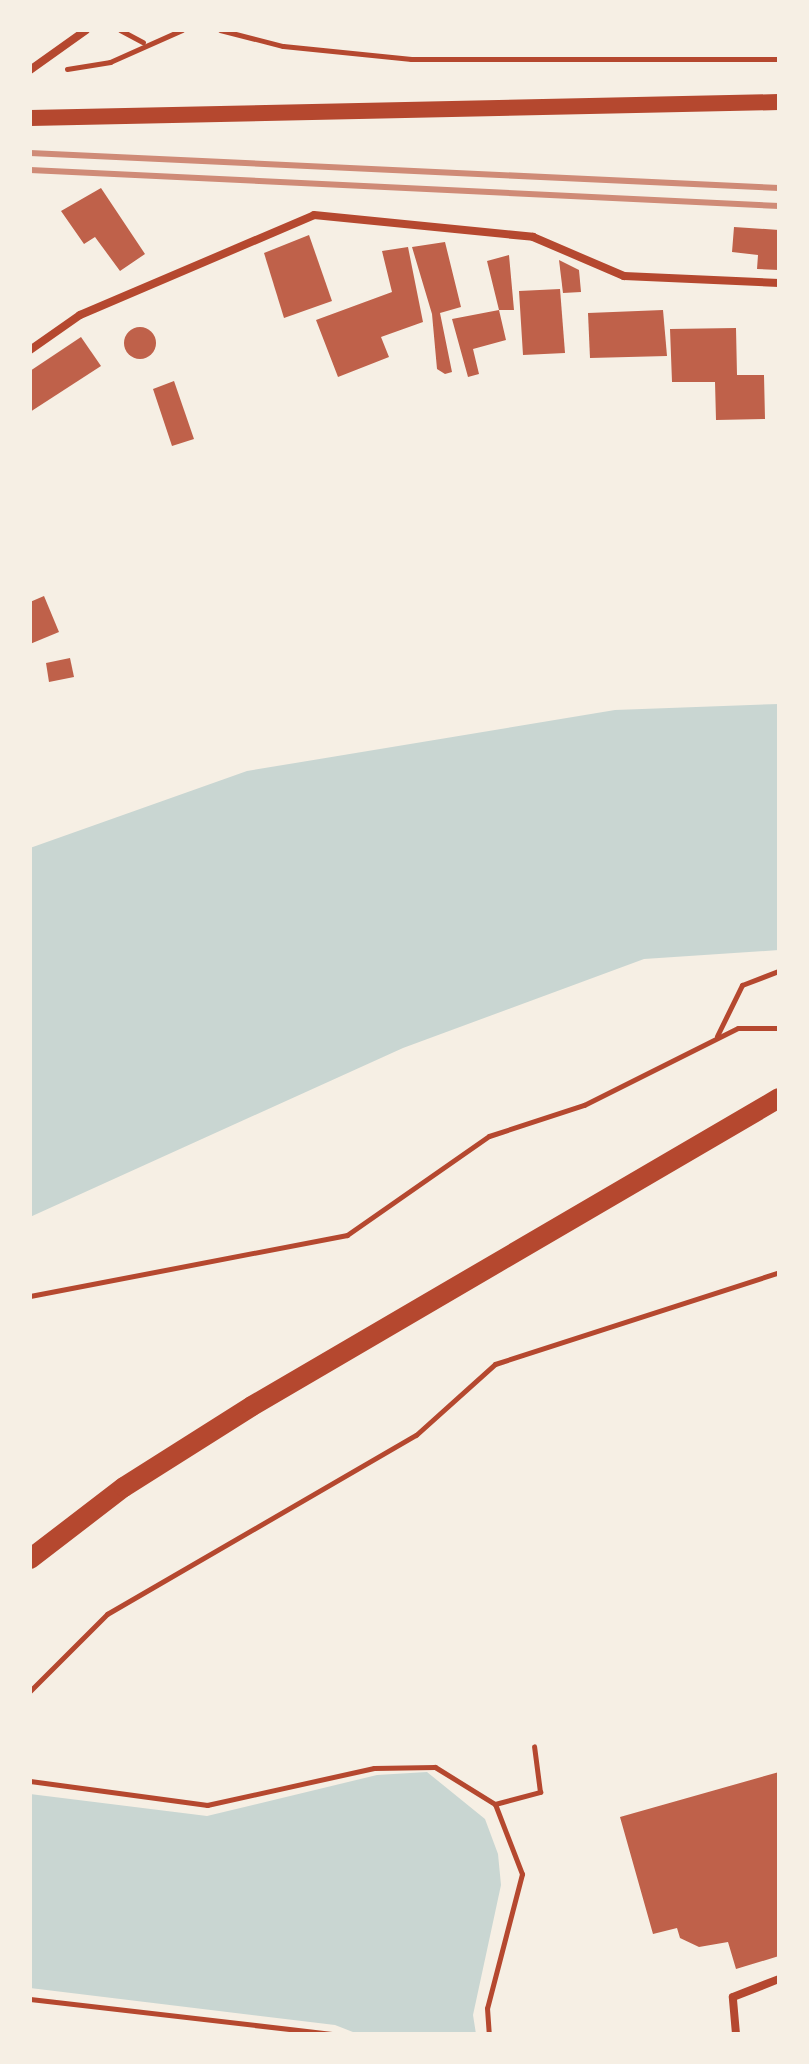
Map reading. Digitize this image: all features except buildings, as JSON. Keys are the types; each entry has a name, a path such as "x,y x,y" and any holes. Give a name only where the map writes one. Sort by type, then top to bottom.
{"main road":[{"path":"30,118 779,102"},
{"path":"30,1559 124,1487 252,1406 747,1120 779,1098"}],"street":[{"path":"30,70 86,30"},
{"path":"30,350 80,315 314,215 533,237 624,276 779,283"},
{"path":"736,2034 733,1997 779,1979"}],"path":[{"path":"120,30 144,42"},
{"path":"57,70 110,62 144,42 180,30"},
{"path":"220,30 283,46 411,59 779,59"},
{"path":"717,1037 742,985 779,971"},
{"path":"30,1296 347,1235 489,1136 584,1105 717,1037 779,1028"},
{"path":"30,1691 107,1614 416,1435 495,1364 779,1272"},
{"path":"495,1804 540,1792 534,1746"},
{"path":"30,1781 207,1805 374,1768 435,1767 495,1804 522,1874 487,2008 489,2034"},
{"path":"30,1999 334,2034"}],"shaded area":[{"path":"779,704 779,950 644,959 403,1048 30,1217 30,848 247,771 615,710"},
{"path":"427,1772 485,1819 498,1854 501,1885 473,2015 476,2034 358,2034 335,2025 30,1988 30,1794 207,1816 377,1775"}],"railway":[{"path":"30,153 779,188"},
{"path":"30,170 779,206"}]}
